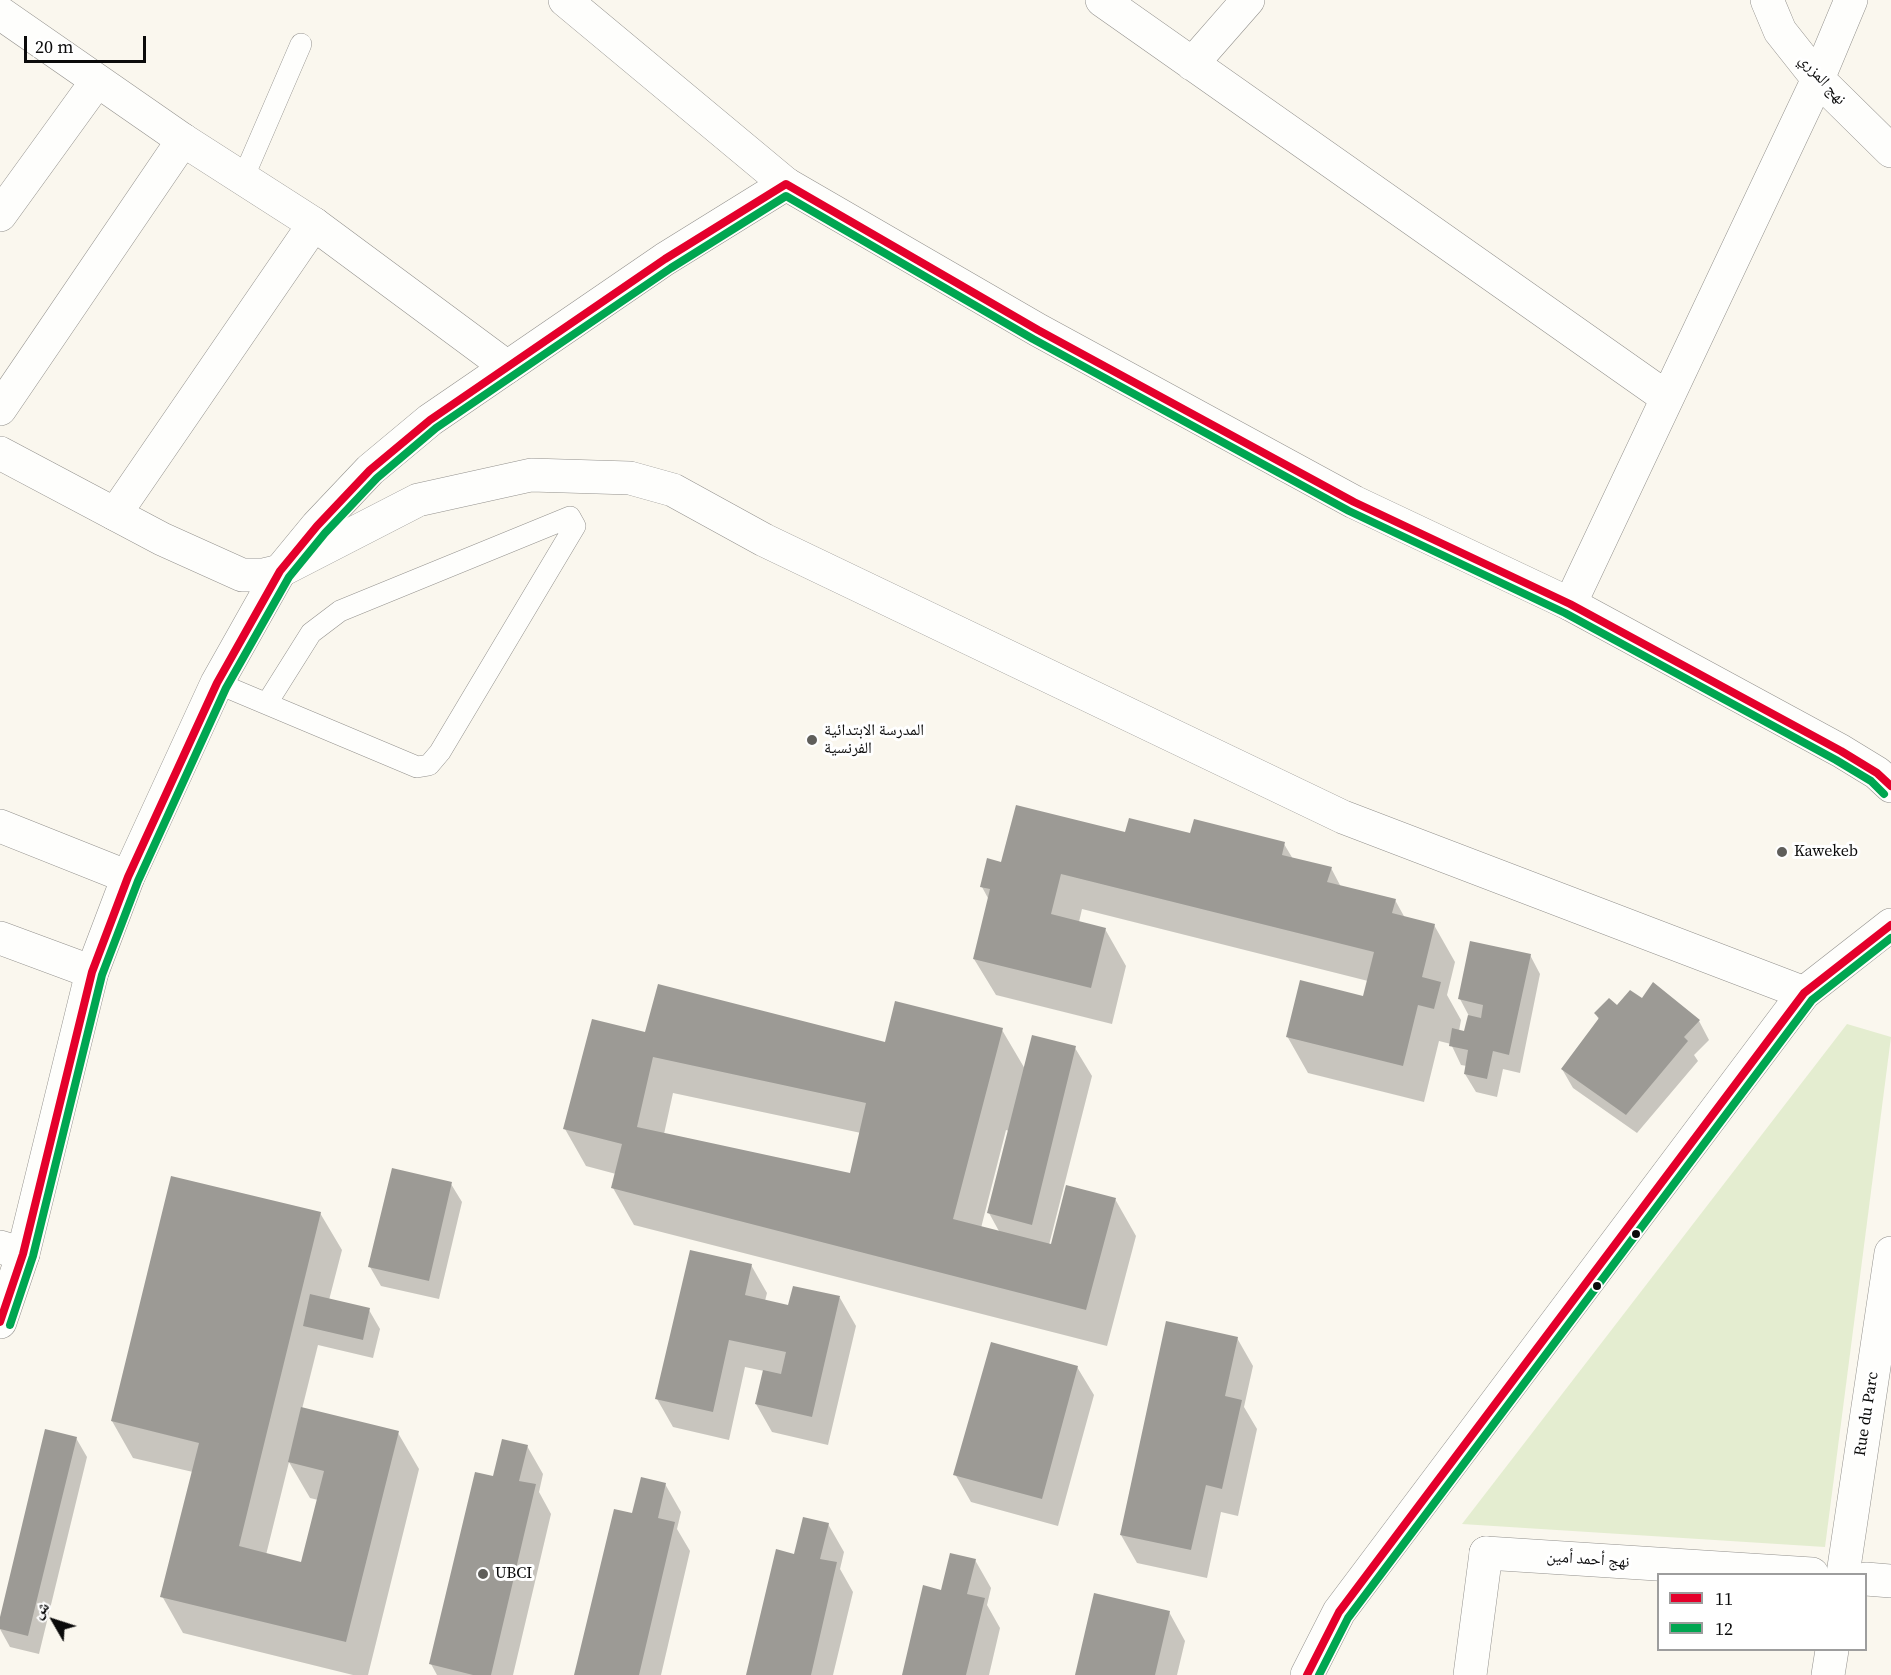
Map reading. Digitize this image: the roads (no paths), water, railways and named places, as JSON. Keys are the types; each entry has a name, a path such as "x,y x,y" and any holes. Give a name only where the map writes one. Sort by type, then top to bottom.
{"street":[{"path":"565,0 786,184 1038,330 1344,496 1570,604 1841,751 1877,773 1891,786"},
{"path":"1102,0 1666,397"},
{"path":"1192,64 1248,0"},
{"name":"نهج المزري","path":"1767,0 1780,31 1818,79 1891,151"},
{"path":"1570,604 1818,79 1851,0"},
{"path":"0,14 183,140 244,176 314,224 507,367"},
{"path":"0,215 97,81"},
{"path":"0,409 183,140"},
{"path":"0,1322 12,1250 92,972 128,877 217,682 280,571 317,526 370,470 430,420 665,259 786,184"},
{"path":"115,514 314,224"},
{"path":"0,453 115,514 242,575 263,575 280,571 418,500 531,475 630,478 673,490 764,540 1343,817 1804,993"},
{"path":"0,826 128,877"},
{"path":"1307,1675 1340,1612 1804,993 1891,925"},
{"path":"0,938 92,972"},
{"name":"Rue du Parc","path":"1843,1573 1891,1253"},
{"name":"نهج أحمد أمين","path":"1470,1675 1486,1553 1782,1573"},
{"path":"1867,1579 1891,1581"},
{"path":"1828,1675 1832,1651"}],"lane":[{"path":"244,176 301,44"},
{"path":"217,682 417,767 429,765 440,752 575,526 574,521 570,517 340,611 311,633 267,703"}],"place":[{"name":"المدرسة الابتدائية الفرنسية","path":"812,740"},
{"name":"Kawekeb","path":"1782,852"},
{"name":"UBCI","path":"483,1574"}]}
